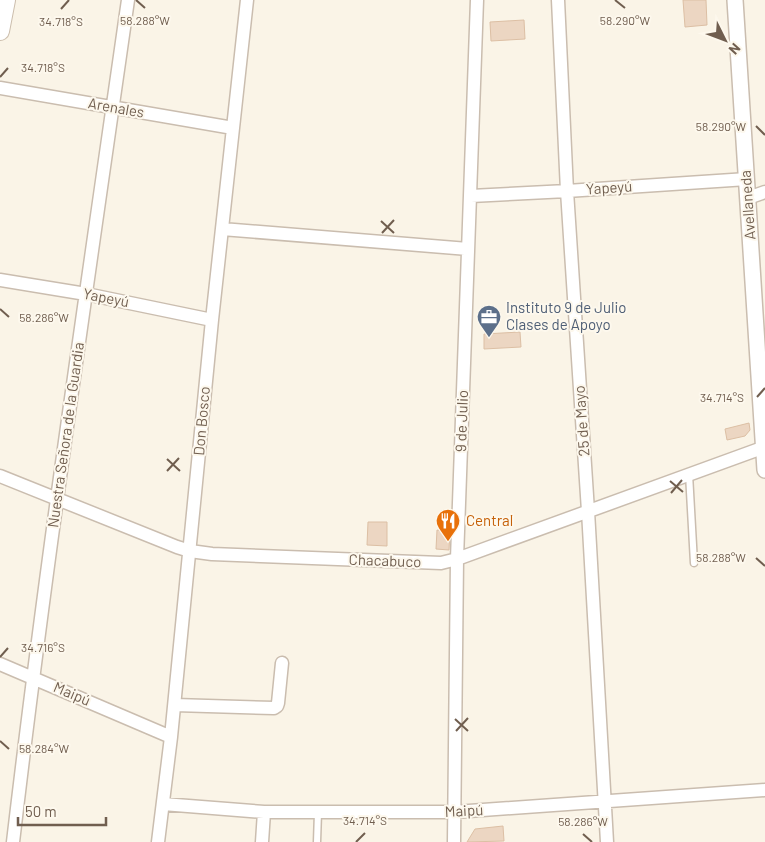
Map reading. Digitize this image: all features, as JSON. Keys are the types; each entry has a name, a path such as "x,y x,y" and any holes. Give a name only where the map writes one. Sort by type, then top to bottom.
{"main road":[{"path":"0,31 6,0"}],"street":[{"name":"Nuestra Señora de la Guardia","path":"13,842 32,677 56,498 128,0"},
{"name":"Don Bosco","path":"158,842 171,736 212,320 247,0"},
{"name":"9 de Julio","path":"454,842 457,559 477,0"},
{"name":"25 de Mayo","path":"558,0 567,191 607,842"},
{"name":"Avellaneda","path":"735,0 765,470"},
{"name":"Arenales","path":"0,88 233,128"},
{"name":"Yapeyú","path":"471,196 747,179"},
{"path":"748,198 765,192"},
{"path":"222,230 468,249"},
{"name":"Yapeyú","path":"0,280 86,294 212,320"},
{"name":"Chacabuco","path":"0,476 177,548 190,551 212,554 441,563 457,559 764,448"},
{"path":"174,705 274,708 278,703 282,663"},
{"name":"Maipú","path":"0,664 171,736"},
{"name":"Maipú","path":"163,804 264,812 454,812 765,790"},
{"path":"262,842 264,812"}],"lane":[{"path":"689,474 694,563"},
{"path":"317,842 318,812"}],"building":[{"path":"683,0 706,0 707,25 685,27"},
{"path":"524,20 525,39 491,41 490,22"},
{"path":"520,332 521,347 484,349 484,334"},
{"path":"749,423 750,430 745,436 727,440 725,429"},
{"path":"368,522 387,522 387,546 367,545"},
{"path":"437,530 450,531 449,550 436,549"},
{"path":"503,826 504,841 467,842 475,829"}],"place":[{"name":"Instituto 9 de Julio Clases de Apoyo","path":"489,338"},
{"name":"Central","path":"448,542"}]}
